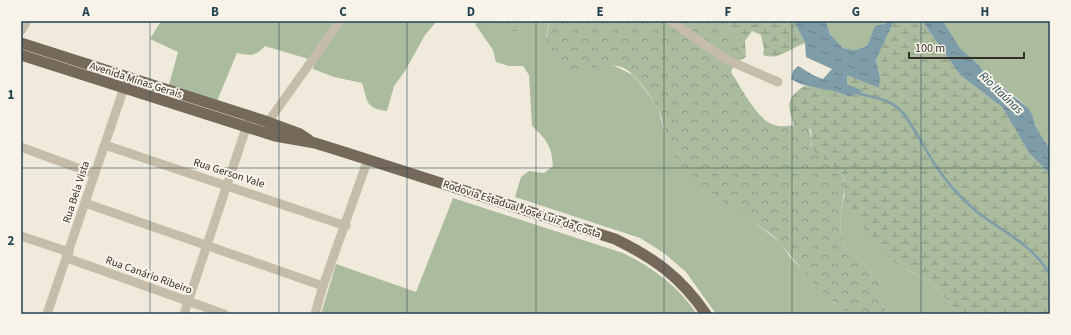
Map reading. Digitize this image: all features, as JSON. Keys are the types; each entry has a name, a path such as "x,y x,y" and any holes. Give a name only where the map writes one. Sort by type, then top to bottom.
{"main road":[{"name":"Avenida Minas Gerais","path":"21,43 124,88 249,121 268,122 300,134 315,143"},
{"name":"Avenida Minas Gerais","path":"21,55 127,77 249,121 283,138 315,143"},
{"name":"Rodovia Estadual José Luiz da Costa","path":"315,143 577,226 621,242 659,263 684,286 706,314"}],"street":[{"path":"21,30 27,21"},
{"path":"268,122 340,21"},
{"path":"671,21 725,59 778,82"},
{"name":"Rua Bela Vista","path":"47,314 127,77"},
{"path":"184,314 249,121"},
{"name":"Rua Gerson Vale","path":"105,145 346,226"},
{"path":"21,147 94,174"},
{"path":"315,314 323,286 346,226 368,159"},
{"path":"85,203 323,286"},
{"name":"Rua Canário Ribeiro","path":"21,236 188,302 224,314"}],"green space":[{"path":"161,21 437,21 425,35 405,71 394,86 387,111 375,108 368,103 362,83 334,77 313,69 315,61 265,46 259,52 252,54 246,55 237,53 217,101 169,85 178,52 150,39"},
{"path":"479,21 501,21 502,24 527,24 529,21 549,21 546,38 586,68 606,64 615,66 633,75 657,105 664,130 700,182 780,242 790,257 833,302 851,314 716,314 686,272 664,253 640,238 515,197 521,177 529,171 544,173 553,166 550,148 545,139 532,126 529,75 523,66 509,66 496,62 493,50 475,24"},
{"path":"501,21 529,21 521,29 512,31 504,30"},
{"path":"549,21 727,21 746,57 734,64 731,72 756,110 768,122 774,125 800,125 809,129 811,135 811,145 837,167 843,177 845,187 840,215 841,234 847,250 865,265 881,285 881,302 889,314 854,314 850,313 831,300 812,281 776,238 715,196 685,170 673,154 656,103 633,75 616,66 606,65 579,70 570,69 562,66 554,60 545,48"},
{"path":"727,21 794,21 805,43 779,55 763,55 764,49 761,35 752,31 745,41 746,57"},
{"path":"826,21 886,21 885,24 875,27 867,46 855,50 843,48 830,34"},
{"path":"894,21 922,21 960,75 1002,107 1029,153 1050,174 1050,314 959,314 934,285 896,263 879,250 846,202 842,175 813,148 811,130 802,125 794,125 789,107 790,102 794,95 804,86 839,91 849,97 862,92 847,84 847,75 860,79 880,78 876,60"},
{"path":"943,21 1050,21 1050,150 1035,125 1033,116 1022,102 984,72 977,63 960,48"},
{"path":"844,196 846,202 906,269 934,285 959,314 889,314 881,302 881,285 865,265 847,250 841,234 840,215"},
{"path":"453,198 623,253 654,271 664,279 682,295 697,314 321,314 336,264 416,292"}],"water":[{"path":"794,21 826,21 830,34 843,48 855,50 867,46 875,26 885,24 886,21 894,21 876,60 880,78 879,88 847,75 847,84 863,91 849,97 834,91 798,83 791,79 793,71 798,66 823,79 832,69 806,57 805,43"},
{"name":"Rio Itaúnas","path":"922,21 943,21 960,48 977,63 984,72 1028,108 1033,116 1035,125 1050,150 1050,174 1029,153 1002,107 960,75"}],"waterway":[{"path":"855,92 883,100 898,108 909,122 937,168 956,192 983,217 1031,251 1042,262 1050,275"}]}
